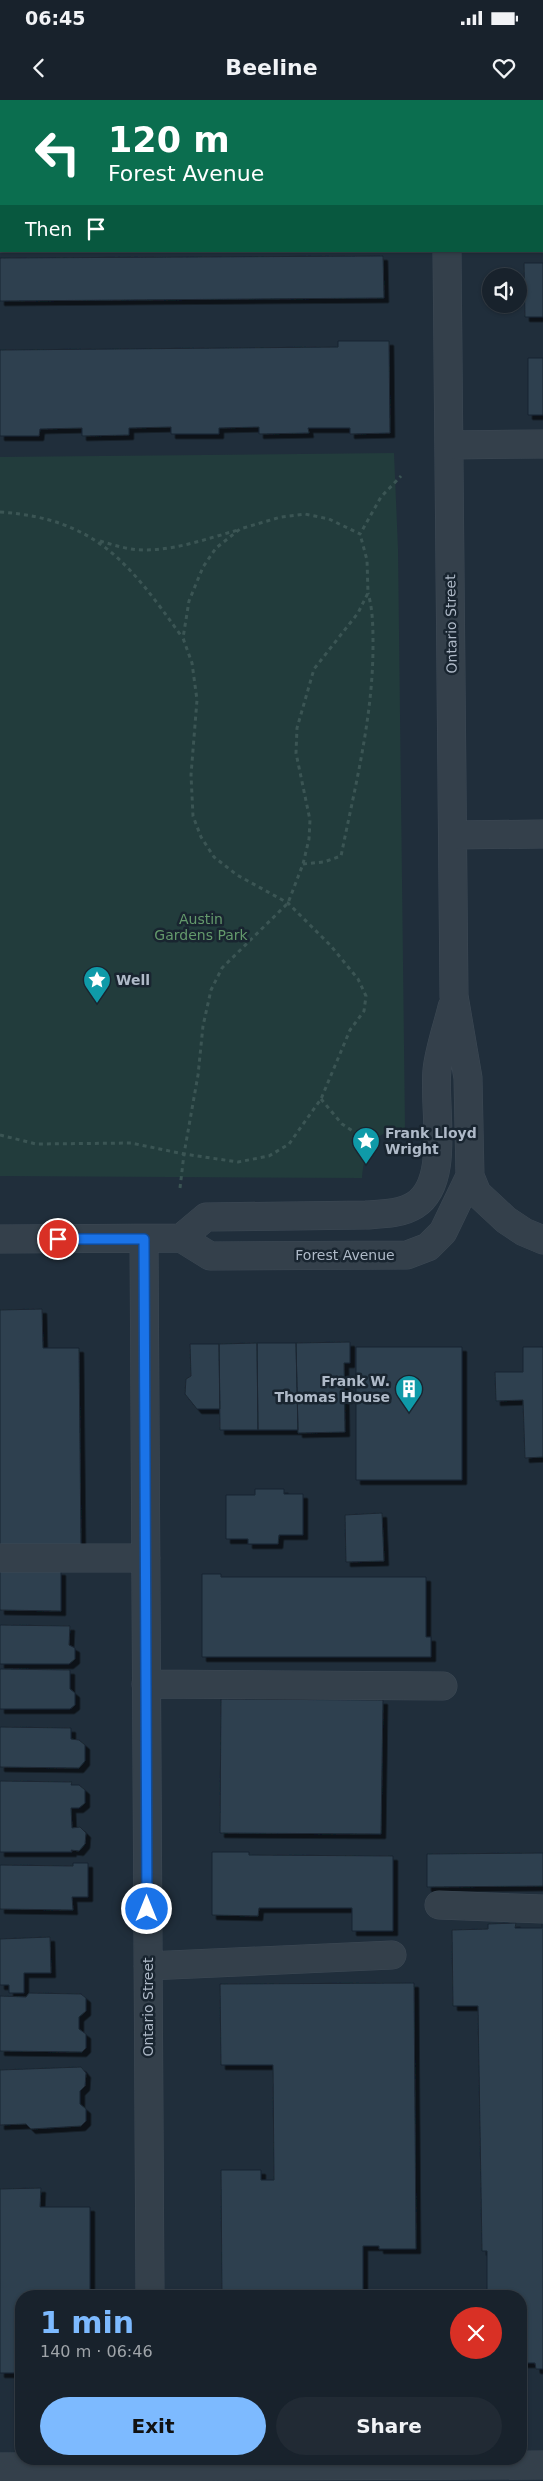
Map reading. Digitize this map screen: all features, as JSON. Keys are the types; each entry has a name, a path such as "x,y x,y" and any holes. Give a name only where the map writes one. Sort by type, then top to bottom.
{"street":[{"name":"Ontario Street","path":"447,252 454,996 468,1078 469,1164"},
{"path":"449,444 543,444"},
{"path":"453,835 543,834"},
{"name":"Ontario Street","path":"347,1215 392,1213 414,1205 430,1190 434,1181 437,1143 436,1070 454,996"},
{"path":"469,1164 477,1193 506,1220 524,1232 543,1240"},
{"name":"Forest Avenue","path":"181,1238 210,1256 407,1255 428,1247 444,1232 469,1164"},
{"path":"0,1239 181,1238 206,1217 347,1215 347,1254"},
{"name":"Ontario Street","path":"144,1239 150,2290"},
{"path":"0,1558 146,1558"},
{"path":"146,1684 443,1686"},
{"path":"438,1905 543,1909"},
{"path":"148,1966 392,1955"},
{"path":"0,2467 373,2473 543,2465"}],"path":[{"path":"303,864 324,862 341,856 358,777 370,701 373,632 372,604 368,593 368,560 360,534 381,497 401,476"},
{"path":"0,512 22,513 61,522 100,541 132,549 188,544 281,517 305,514 329,520 360,534"},
{"path":"183,638 189,601 203,567 216,548 240,529"},
{"path":"0,1135 36,1144 131,1143 184,1154 238,1162 269,1156 288,1144 321,1099 350,1030 364,1011 366,996 358,979 331,946 288,903 237,875 214,857 201,837 193,816 191,775 197,700 192,663 183,638 148,589 100,541"},
{"path":"180,1188 180,1176 198,1075 203,1026 211,990 222,968 288,903 303,864 309,839 310,820 296,753 297,728 314,669 358,613 368,593"},
{"path":"321,1099 342,1124 373,1144"}],"green space":[{"name":"Austin Gardens Park","path":"394,453 398,549 405,1128 386,1132 373,1143 365,1159 362,1178 0,1176 0,457"}],"building":[{"path":"383,256 384,298 0,301 0,258"},
{"path":"524,263 543,263 543,317 525,317 525,313 527,313 527,268 524,268"},
{"path":"338,341 389,341 390,433 350,434 350,428 308,428 309,433 259,434 259,427 219,428 219,434 171,434 171,427 129,428 129,435 82,436 82,428 40,429 39,436 0,436 0,350 338,347"},
{"path":"528,358 543,358 543,415 528,415"},
{"path":"42,1309 43,1348 79,1348 81,1547 0,1548 0,1310"},
{"path":"350,1342 350,1363 344,1363 345,1432 298,1433 296,1343"},
{"path":"257,1343 258,1430 220,1430 219,1344"},
{"path":"257,1343 296,1343 298,1430 258,1430"},
{"path":"190,1344 219,1344 220,1409 197,1409 185,1394 186,1379 191,1376"},
{"name":"Frank W. Thomas House","path":"356,1347 462,1347 462,1480 356,1480"},
{"path":"523,1347 543,1347 543,1457 525,1458 523,1400 496,1401 495,1372 523,1372"},
{"path":"255,1489 284,1489 284,1494 303,1494 303,1535 279,1535 278,1544 248,1544 248,1539 226,1539 226,1495 255,1495"},
{"path":"382,1513 384,1561 346,1562 345,1515"},
{"path":"0,1570 61,1571 61,1611 0,1610"},
{"path":"202,1574 221,1574 221,1577 426,1577 426,1637 431,1637 431,1657 202,1657"},
{"path":"0,1625 70,1626 69,1645 75,1648 75,1659 69,1664 0,1664"},
{"path":"0,1669 70,1670 70,1689 75,1693 75,1705 70,1709 0,1709"},
{"path":"221,1699 383,1700 381,1834 220,1833"},
{"path":"0,1727 71,1728 71,1739 79,1740 85,1745 85,1761 79,1768 0,1767"},
{"path":"0,1781 72,1782 71,1785 79,1785 85,1790 85,1803 79,1808 71,1808 72,1828 80,1827 86,1833 85,1844 79,1851 71,1850 72,1852 0,1852"},
{"path":"212,1852 249,1852 249,1855 393,1856 393,1931 352,1931 352,1908 259,1908 258,1916 212,1915"},
{"path":"543,1853 543,1886 427,1887 427,1854"},
{"path":"73,1863 88,1863 88,1897 72,1897 73,1910 0,1909 0,1865 73,1866"},
{"path":"543,1921 543,2369 536,2369 535,2363 527,2363 527,2290 487,2290 487,2251 482,2251 478,2006 453,2006 452,1930 488,1929 488,1924 516,1923 515,1928 542,1928"},
{"path":"50,1937 51,1973 24,1973 24,1993 9,1993 9,1985 0,1985 0,1939"},
{"path":"414,1983 416,2249 379,2249 379,2246 363,2246 363,2290 222,2290 221,2170 261,2170 261,2180 274,2180 273,2065 221,2065 220,1984"},
{"path":"29,1993 81,1994 86,1998 86,2011 79,2017 79,2029 86,2034 86,2048 82,2052 0,2051 0,1996 26,1997"},
{"path":"81,2067 86,2073 85,2086 80,2091 80,2104 86,2109 86,2121 81,2126 31,2129 26,2124 0,2125 0,2070"},
{"path":"41,2188 40,2207 90,2207 90,2290 15,2290 15,2373 0,2373 0,2189"}],"place":[{"name":"Well","path":"97,1004"},
{"name":"Frank Lloyd Wright","path":"366,1165"},
{"name":"Frank W. Thomas House","path":"409,1413"}],"route":[{"path":"58,1239 144,1239 147,1909"}]}
